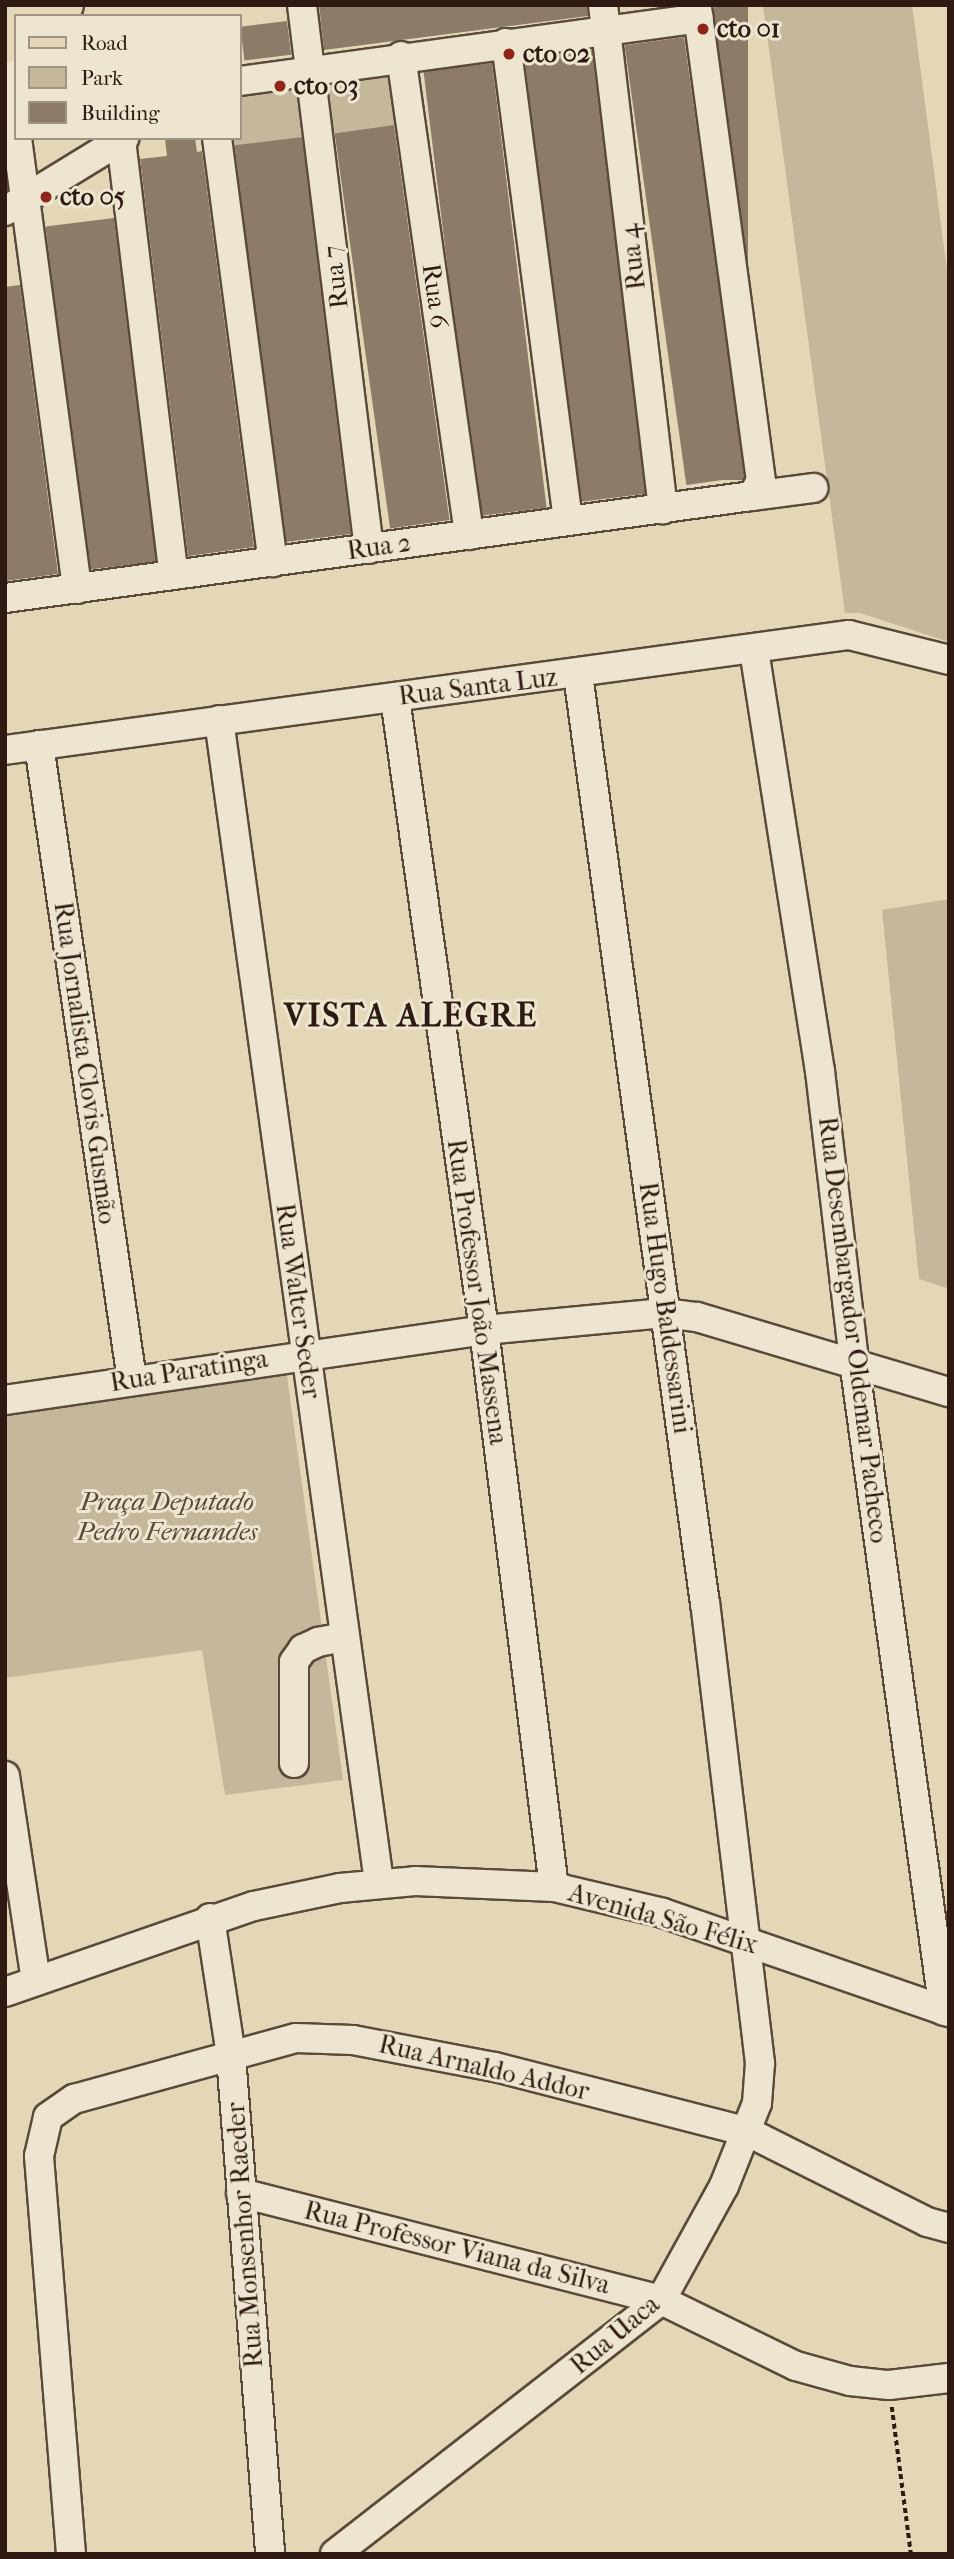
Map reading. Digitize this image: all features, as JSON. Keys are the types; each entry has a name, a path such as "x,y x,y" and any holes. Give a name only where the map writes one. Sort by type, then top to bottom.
{"main road":[{"path":"5,13 17,5"}],"street":[{"name":"Rua 7","path":"302,5 369,549"},
{"path":"242,80 506,43 604,18 698,12 757,489"},
{"name":"Rua 4","path":"604,18 663,509"},
{"path":"506,43 568,522"},
{"path":"5,44 14,110"},
{"name":"Rua 6","path":"401,56 469,535"},
{"path":"17,140 16,205 76,589"},
{"path":"16,205 120,140"},
{"path":"122,140 174,575"},
{"path":"218,140 273,562"},
{"name":"Rua 2","path":"5,598 663,509 757,489 813,488"},
{"name":"Rua Santa Luz","path":"5,750 578,675 849,635 949,660"},
{"name":"Rua Desembargador Oldemar Pacheco","path":"754,650 820,1071 855,1361 946,2012"},
{"name":"Rua Hugo Baldessarini","path":"578,675 619,956 664,1313 702,1577 745,1941"},
{"name":"Rua Professor João Massena","path":"395,698 484,1330 554,1887"},
{"name":"Rua Walter Seder","path":"219,720 379,1882"},
{"name":"Rua Jornalista Clovis Gusmão","path":"39,745 132,1380"},
{"name":"Rua Paratinga","path":"5,1400 305,1354 484,1330 664,1313 697,1317 855,1361 949,1392"},
{"path":"294,1763 294,1662 303,1649 318,1642 344,1637"},
{"path":"5,1776 36,1981"},
{"name":"Avenida São Félix","path":"5,1992 210,1918 379,1882 554,1887 663,1913 946,2012"},
{"name":"Rua Monsenhor Raeder","path":"210,1918 231,2056 270,2554"},
{"name":"Rua Uaca","path":"335,2554 661,2300 708,2217 748,2132 757,2103 760,2063 745,1941"},
{"name":"Rua Arnaldo Addor","path":"71,2554 39,2156 43,2126 56,2108 296,2038 353,2039 495,2067 748,2132 927,2222 949,2228"},
{"name":"Rua Professor Viana da Silva","path":"241,2193 661,2300 796,2366 850,2381 889,2385 949,2378"}],"path":[{"path":"889,2385 911,2554"}],"green space":[{"path":"763,5 912,5 949,285 949,642 860,613 845,613"},
{"path":"396,71 403,123 332,134 325,81"},
{"path":"298,84 305,137 234,146 233,140 242,140 242,91"},
{"path":"949,899 949,1289 919,1279 882,910"},
{"name":"Praça Deputado Pedro Fernandes","path":"285,1362 343,1780 225,1795 202,1650 5,1678 5,1405"}],"building":[{"path":"319,5 587,5 588,16 324,50"},
{"path":"714,5 748,5 748,480 714,480"},
{"path":"287,21 291,55 244,60 242,27"},
{"path":"684,37 746,477 686,485 625,45"},
{"path":"592,50 646,494 579,502 525,58"},
{"path":"492,63 547,508 478,516 424,71"},
{"path":"394,125 450,520 390,528 335,133"},
{"path":"302,137 351,534 283,542 235,145"},
{"path":"165,140 195,140 197,152 202,151 254,547 188,556 140,159 167,156"},
{"path":"114,218 156,561 88,570 46,226"},
{"path":"20,285 58,574 5,581 5,287"}],"place":[{"name":"cto 01","path":"703,29"},
{"name":"cto 02","path":"509,54"},
{"name":"cto 03","path":"280,86"},
{"name":"cto 05","path":"46,197"}],"district":[{"name":"VISTA ALEGRE","path":"411,1016"}]}
